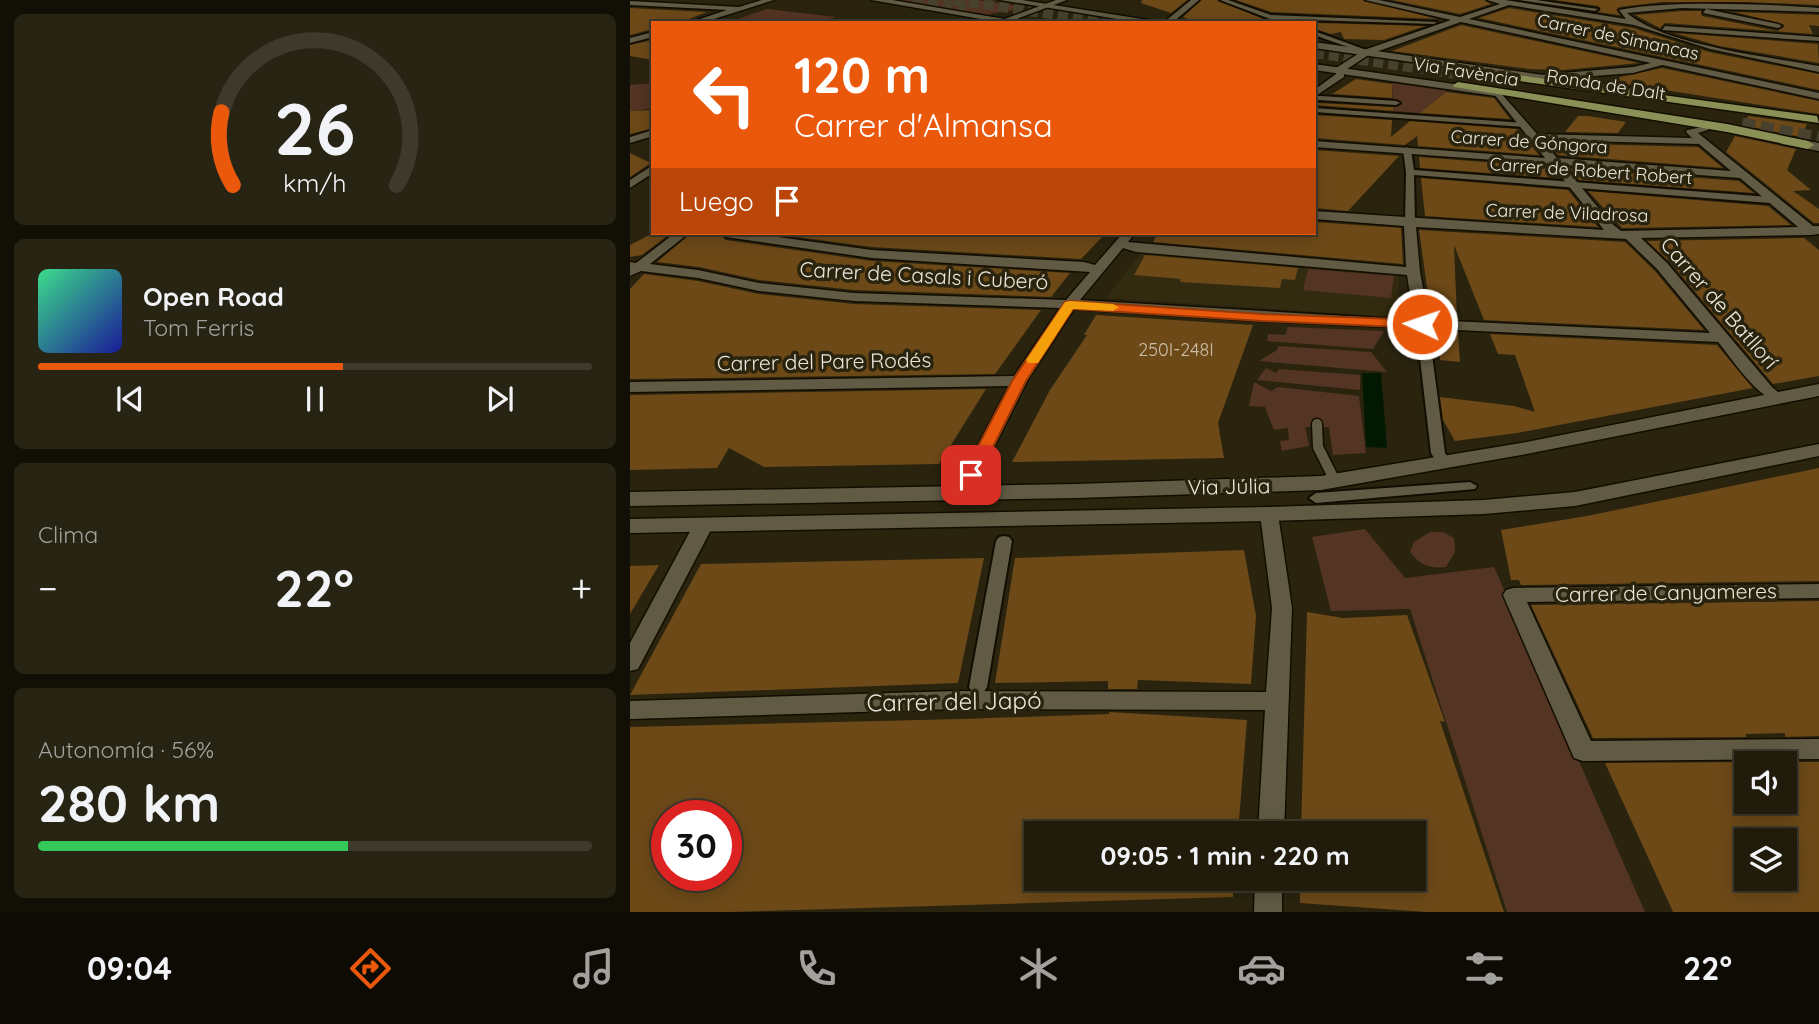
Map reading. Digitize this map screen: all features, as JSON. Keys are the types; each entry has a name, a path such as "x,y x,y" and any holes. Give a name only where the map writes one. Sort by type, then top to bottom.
{"highway":[{"path":"1466,78 1818,120"},
{"path":"1466,78 1813,146"},
{"name":"Ronda de Dalt","path":"1466,78 1744,121"}],"street":[{"path":"699,21 769,0"},
{"path":"875,0 1002,21 1063,0"},
{"path":"1004,0 1151,21"},
{"path":"1168,21 1195,0"},
{"path":"1223,0 1281,21"},
{"name":"Carrer de Simancas","path":"1369,0 1819,96"},
{"path":"1491,0 1595,9"},
{"path":"1806,0 1814,20"},
{"path":"1318,96 1341,75 1339,70 1367,52 1517,1 1637,24 1819,37"},
{"path":"1655,1 1819,37"},
{"path":"1819,10 1655,1 1630,5 1623,9 1623,15 1637,24 1696,44 1819,69"},
{"path":"630,3 741,9"},
{"path":"1271,17 1434,22"},
{"path":"1316,34 1367,52"},
{"path":"630,41 651,35"},
{"name":"Via Favència","path":"1316,45 1818,120"},
{"path":"1542,78 1633,69 1663,62"},
{"name":"Via Favència","path":"1316,66 1813,146"},
{"name":"Carrer de Batllorí","path":"1499,94 1605,225 1624,235 1662,266 1721,338 1776,397"},
{"path":"1318,96 1396,103"},
{"path":"1316,110 1524,125"},
{"path":"1704,128 1691,132 1770,200 1816,232"},
{"path":"630,139 651,134"},
{"path":"1534,137 1700,141"},
{"name":"Carrer de Góngora","path":"1316,144 1741,175"},
{"path":"1407,150 1413,272 1438,453 1444,463"},
{"path":"630,167 651,167"},
{"path":"630,185 651,169"},
{"name":"Carrer de Robert Robert","path":"1410,172 1770,200"},
{"name":"Carrer de Viladrosa","path":"1316,215 1624,235 1816,232"},
{"path":"632,269 680,235"},
{"path":"740,235 872,254 1084,266 1098,270"},
{"path":"962,493 1019,381 1070,304 1124,238 1136,248 1413,272"},
{"name":"Carrer de Casals i Cuberó","path":"632,269 698,274 759,287 816,294 1070,304 1262,317 1721,338"},
{"name":"Carrer del Pare Rodés","path":"630,387 1019,381"},
{"name":"Via Júlia","path":"630,499 1284,486 1335,481 1444,463 1819,390"},
{"name":"Via Júlia","path":"630,526 1269,514 1484,507 1561,501 1819,450"},
{"path":"1316,498 1470,486"},
{"path":"1269,514 1282,608 1272,821"},
{"path":"630,663 704,524"},
{"path":"978,687 1004,541"},
{"name":"Carrer de Canyameres","path":"1819,591 1513,595 1583,751 1819,749"},
{"name":"Carrer del Japó","path":"630,710 956,700 1278,701"},
{"path":"1268,912 1269,891"}],"lane":[{"path":"1317,424 1318,447 1335,481"}],"shaded area":[{"path":"891,0 977,0 1026,7 988,15"},
{"path":"767,9 836,17 825,21 732,21"},
{"path":"651,83 651,108 630,112 630,85"},
{"path":"1392,83 1447,91 1420,113 1393,111"},
{"path":"1141,253 1399,275 1397,317 1106,298"},
{"path":"1308,269 1394,276 1391,298 1303,290"},
{"path":"1288,327 1384,331 1373,349 1267,341 1268,334 1285,335"},
{"path":"1278,346 1371,352 1387,372 1259,361 1277,350"},
{"path":"1266,368 1276,373 1279,369 1360,375 1360,390 1257,380"},
{"path":"1362,373 1381,373 1387,448 1366,447"},
{"path":"1254,382 1271,391 1278,387 1359,396 1366,453 1333,455 1329,427 1305,427 1309,446 1282,451 1280,441 1289,440 1288,428 1274,430 1265,407 1249,406"},
{"path":"1365,529 1405,578 1494,567 1645,912 1507,912 1410,609 1331,611 1312,537"},
{"path":"1430,532 1443,532 1454,538 1455,552 1446,567 1426,565 1410,552 1414,542"}],"building":[{"path":"1142,0 1187,0 1171,13 1141,3"},
{"path":"1202,0 1217,0 1268,21 1193,21 1183,17"},
{"path":"1236,0 1362,0 1437,19 1271,12"},
{"path":"1392,0 1484,0 1491,4 1460,14"},
{"path":"1554,0 1819,0 1819,5 1663,2 1619,7 1616,10 1620,15 1598,12 1601,9 1598,6"},
{"path":"630,8 707,12 684,21 651,21 651,30 630,35"},
{"path":"1509,8 1633,28 1709,52 1819,74 1819,90 1479,18"},
{"path":"1701,11 1702,16 1777,31 1784,27 1783,24 1734,12 1819,15 1819,26 1809,25 1813,34 1665,23 1660,28 1635,15"},
{"path":"1316,23 1425,26 1384,40 1344,39 1341,32 1331,34 1316,30"},
{"path":"1461,25 1639,63 1563,70 1529,69 1392,51"},
{"path":"1674,33 1818,44 1819,63 1719,46"},
{"path":"651,40 651,60 630,56 630,45"},
{"path":"1662,68 1819,101 1819,114 1613,82 1620,77"},
{"path":"1356,79 1392,84 1392,98 1332,94"},
{"path":"1446,92 1494,98 1510,119 1420,113"},
{"path":"1316,105 1393,107 1393,111"},
{"path":"651,110 651,129 630,134 630,111"},
{"path":"1316,115 1392,120 1391,137 1410,121 1517,129 1539,155 1418,146 1417,136 1405,145 1316,138"},
{"path":"1578,116 1626,122 1618,133 1565,132"},
{"path":"1748,116 1807,124 1801,137 1742,125"},
{"path":"1735,136 1796,149 1787,170 1811,190 1793,191 1819,209 1819,223 1814,223 1726,152"},
{"path":"1548,143 1698,147 1723,168 1558,155"},
{"path":"1316,150 1399,156 1348,211 1316,208"},
{"path":"630,153 651,163 630,177"},
{"path":"1419,157 1550,167 1559,178 1420,168"},
{"path":"1569,168 1739,181 1754,193 1579,180"},
{"path":"1421,178 1568,190 1598,227 1425,216"},
{"path":"1588,191 1768,206 1791,225 1622,228"},
{"path":"1316,222 1401,228 1403,264 1153,242 1157,235 1316,235"},
{"path":"1419,230 1625,242 1655,271 1704,330 1484,320 1454,245 1457,319 1431,316"},
{"path":"651,234 668,235 642,255 630,257 630,245"},
{"path":"689,235 720,235 726,240 872,261 1070,273 1051,297 854,290 759,280 699,267 657,262"},
{"path":"782,235 1104,235 1081,259 872,247"},
{"path":"1804,238 1819,250 1819,376 1773,384 1669,261 1647,241"},
{"path":"1145,255 1298,268 1295,280 1282,279 1280,288 1180,282 1181,279 1134,275"},
{"path":"644,274 698,281 759,294 854,304 1041,310 995,374 630,379 630,289"},
{"path":"1096,315 1253,325 1218,423 1224,458 1012,462 1050,390 1087,335 1084,335"},
{"path":"1438,332 1458,333 1460,362 1440,360"},
{"path":"1490,334 1717,345 1753,388 1517,433 1455,441 1443,420 1440,397 1514,406 1535,412 1515,355 1498,354"},
{"path":"986,389 939,464 764,467 729,448 717,468 630,470 630,395"},
{"path":"1819,468 1819,581 1521,585 1519,580 1511,580 1501,530 1587,516"},
{"path":"1244,550 1256,616 1251,684 1138,680 1137,689 1108,689 1108,681 995,683 1015,558"},
{"path":"984,558 958,683 630,695 701,564"},
{"path":"659,565 630,614 630,566"},
{"path":"1819,601 1819,736 1785,737 1785,733 1746,734 1746,737 1593,738 1531,605"},
{"path":"1307,612 1343,618 1407,615 1445,722 1440,721 1504,912 1427,912 1300,903 1300,891 1426,891 1426,821 1301,821"},
{"path":"1109,712 1247,720 1239,821 1024,821 1024,891 1233,891 1233,897 729,912 630,912 630,727 961,719"},
{"path":"1734,762 1734,814 1797,814 1797,762 1819,762 1819,912 1673,912 1605,763"}],"tunnel":[{"path":"913,0 966,8"},
{"path":"954,0 1096,21"},
{"path":"1316,53 1469,76"},
{"path":"1742,124 1819,138"}],"slow traffic":[{"path":"1033,360 1070,304 1113,307"}],"route":[{"path":"971,475 1019,381 1070,304 1422,324"}]}
